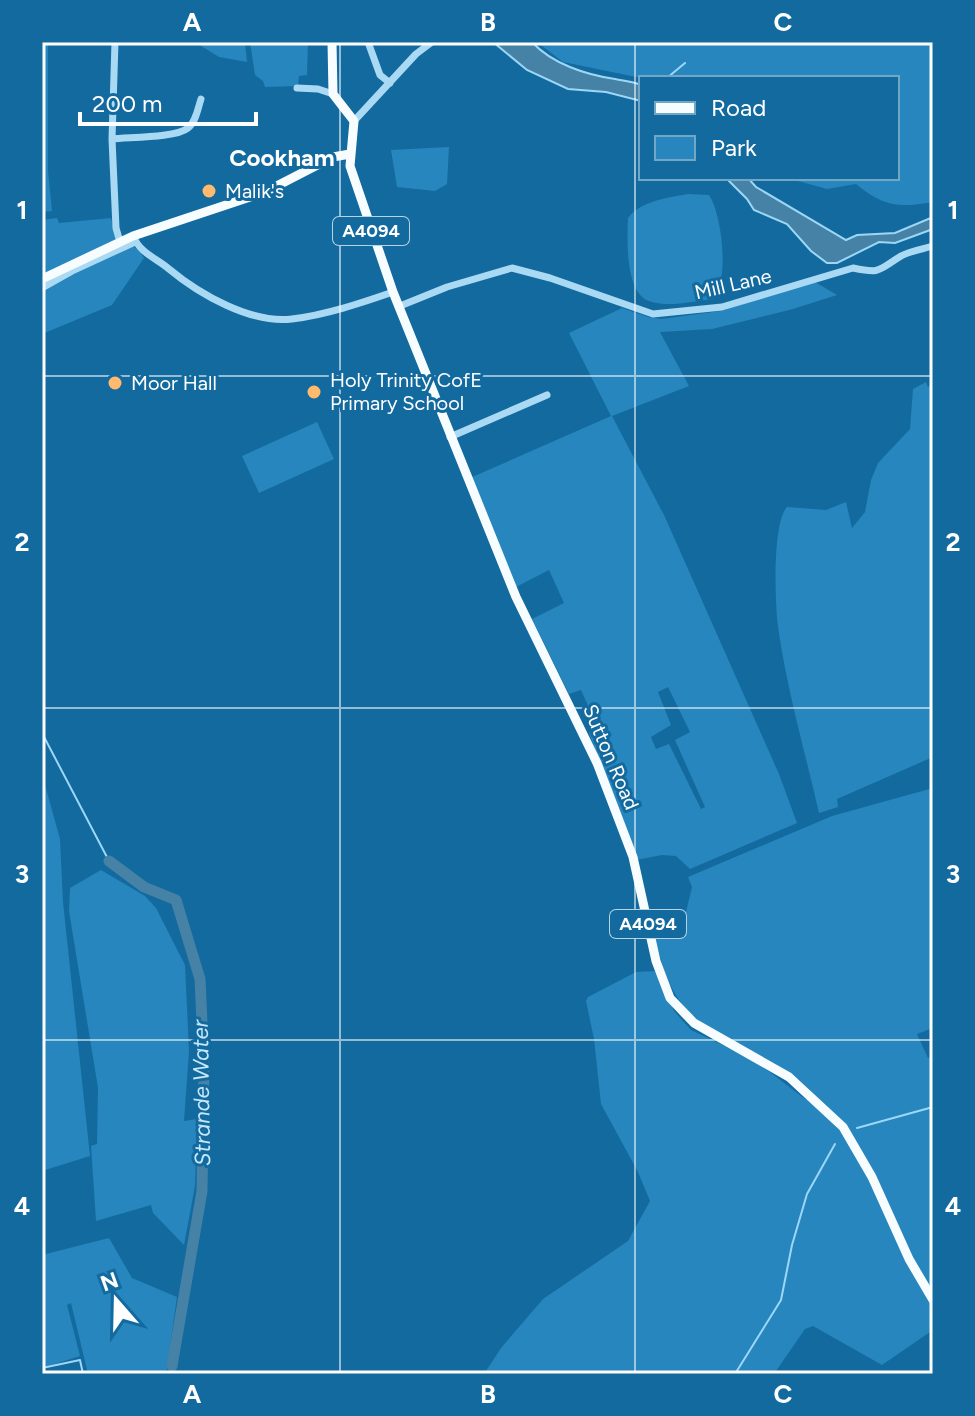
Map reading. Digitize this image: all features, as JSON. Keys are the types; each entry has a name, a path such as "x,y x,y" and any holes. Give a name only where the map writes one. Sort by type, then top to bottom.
{"main road":[{"path":"332,42 333,94 354,121"},
{"name":"A4094","path":"350,154 354,121"},
{"path":"42,279 120,242 265,192 333,157 350,154"},
{"name":"Sutton Road","path":"350,154 350,166 393,292 450,437 516,597 597,763 633,857 656,961 670,998 694,1023 789,1077 843,1127 872,1177 909,1259 933,1300"}],"street":[{"path":"115,42 112,139 116,228 120,242"},
{"path":"368,42 380,75 390,83"},
{"path":"354,121 416,54 432,42"},
{"path":"297,88 318,89 333,94"},
{"path":"112,139 176,133 189,126 201,99"},
{"path":"189,126 198,132"},
{"path":"42,288 134,239 148,255 200,293 265,317 290,319 341,309 393,292"},
{"name":"Mill Lane","path":"400,306 447,287 512,268 653,314 722,307 853,268 872,272 887,267 900,256 933,246"},
{"path":"450,437 546,394"}],"green space":[{"path":"42,42 48,42 48,171 52,211 42,212"},
{"path":"195,42 245,42 247,62 219,57"},
{"path":"250,42 308,42 307,75 299,76 298,86 265,87 255,75"},
{"path":"537,42 933,42 933,202 892,204 856,184 827,189 794,180 899,180 899,76 639,78 563,62"},
{"path":"449,147 447,184 435,191 397,187 391,150"},
{"path":"689,194 709,195 718,217 723,263 718,290 713,299 673,304 649,301 635,288 632,277 628,218 648,204"},
{"path":"57,218 59,223 111,218 116,236 139,250 144,258 112,305 42,334 42,220"},
{"path":"815,282 837,295 712,329 660,332 689,386 612,416 664,515 779,774 797,823 690,869 676,856 636,860 589,733 598,728 581,690 569,694 532,619 564,603 549,570 516,587 470,478 611,416 569,333 622,308 662,319 720,311","holes":["668,687 690,732 675,740 705,807 701,809 669,744 656,749 651,737 671,725 658,692"]},
{"path":"926,382 928,387 933,383 933,757 837,799 838,807 819,813 778,627 776,564 782,516 787,507 826,510 846,502 852,528 865,512 871,480 878,463 910,429 913,389"},
{"path":"317,422 334,459 259,493 242,456"},
{"path":"42,774 60,839 63,902 90,1156 42,1171"},
{"path":"933,788 933,1028 917,1034 928,1058 933,1056 933,1330 882,1365 813,1326 805,1329 774,1374 484,1374 501,1348 543,1299 628,1241 650,1201 601,1104 594,1039 586,1001 588,997 636,972 655,971 674,1011 691,1030 753,1059 805,1099 817,1098 790,1074 713,1031 689,1012 668,981 654,933 686,912 692,887 688,877 832,816"},
{"path":"101,870 145,896 156,908 185,965 189,1051 184,1121 197,1119 195,1186 184,1245 153,1213 151,1205 96,1221 91,1146 97,1144 98,1088 69,911 70,888"},
{"path":"109,1238 132,1278 177,1297 166,1374 88,1374 71,1303 67,1305 80,1356 42,1368 42,1255"}],"shaded area":[{"path":"493,42 532,42 570,67 639,84 639,100 606,92 568,89 527,70"},
{"path":"728,180 750,180 756,187 846,240 857,235 895,233 933,217 933,229 895,243 879,242 837,263 827,263 811,251 787,224 754,210"}],"waterway":[{"path":"669,76 685,63"},
{"path":"42,733 109,861"},
{"name":"Strande Water","path":"109,861 144,887 176,900 200,979 204,1066 202,1191 172,1366"},
{"path":"857,1128 933,1107"},
{"path":"735,1374 781,1300 792,1245 807,1194 835,1144"},
{"path":"42,1368 80,1360 83,1374"},
{"path":"171,1374 172,1366"}],"place":[{"name":"Malik's","path":"209,191"},
{"name":"Moor Hall","path":"115,383"},
{"name":"Holy Trinity CofE Primary School","path":"314,392"}],"district":[{"name":"Cookham","path":"282,158"}]}
